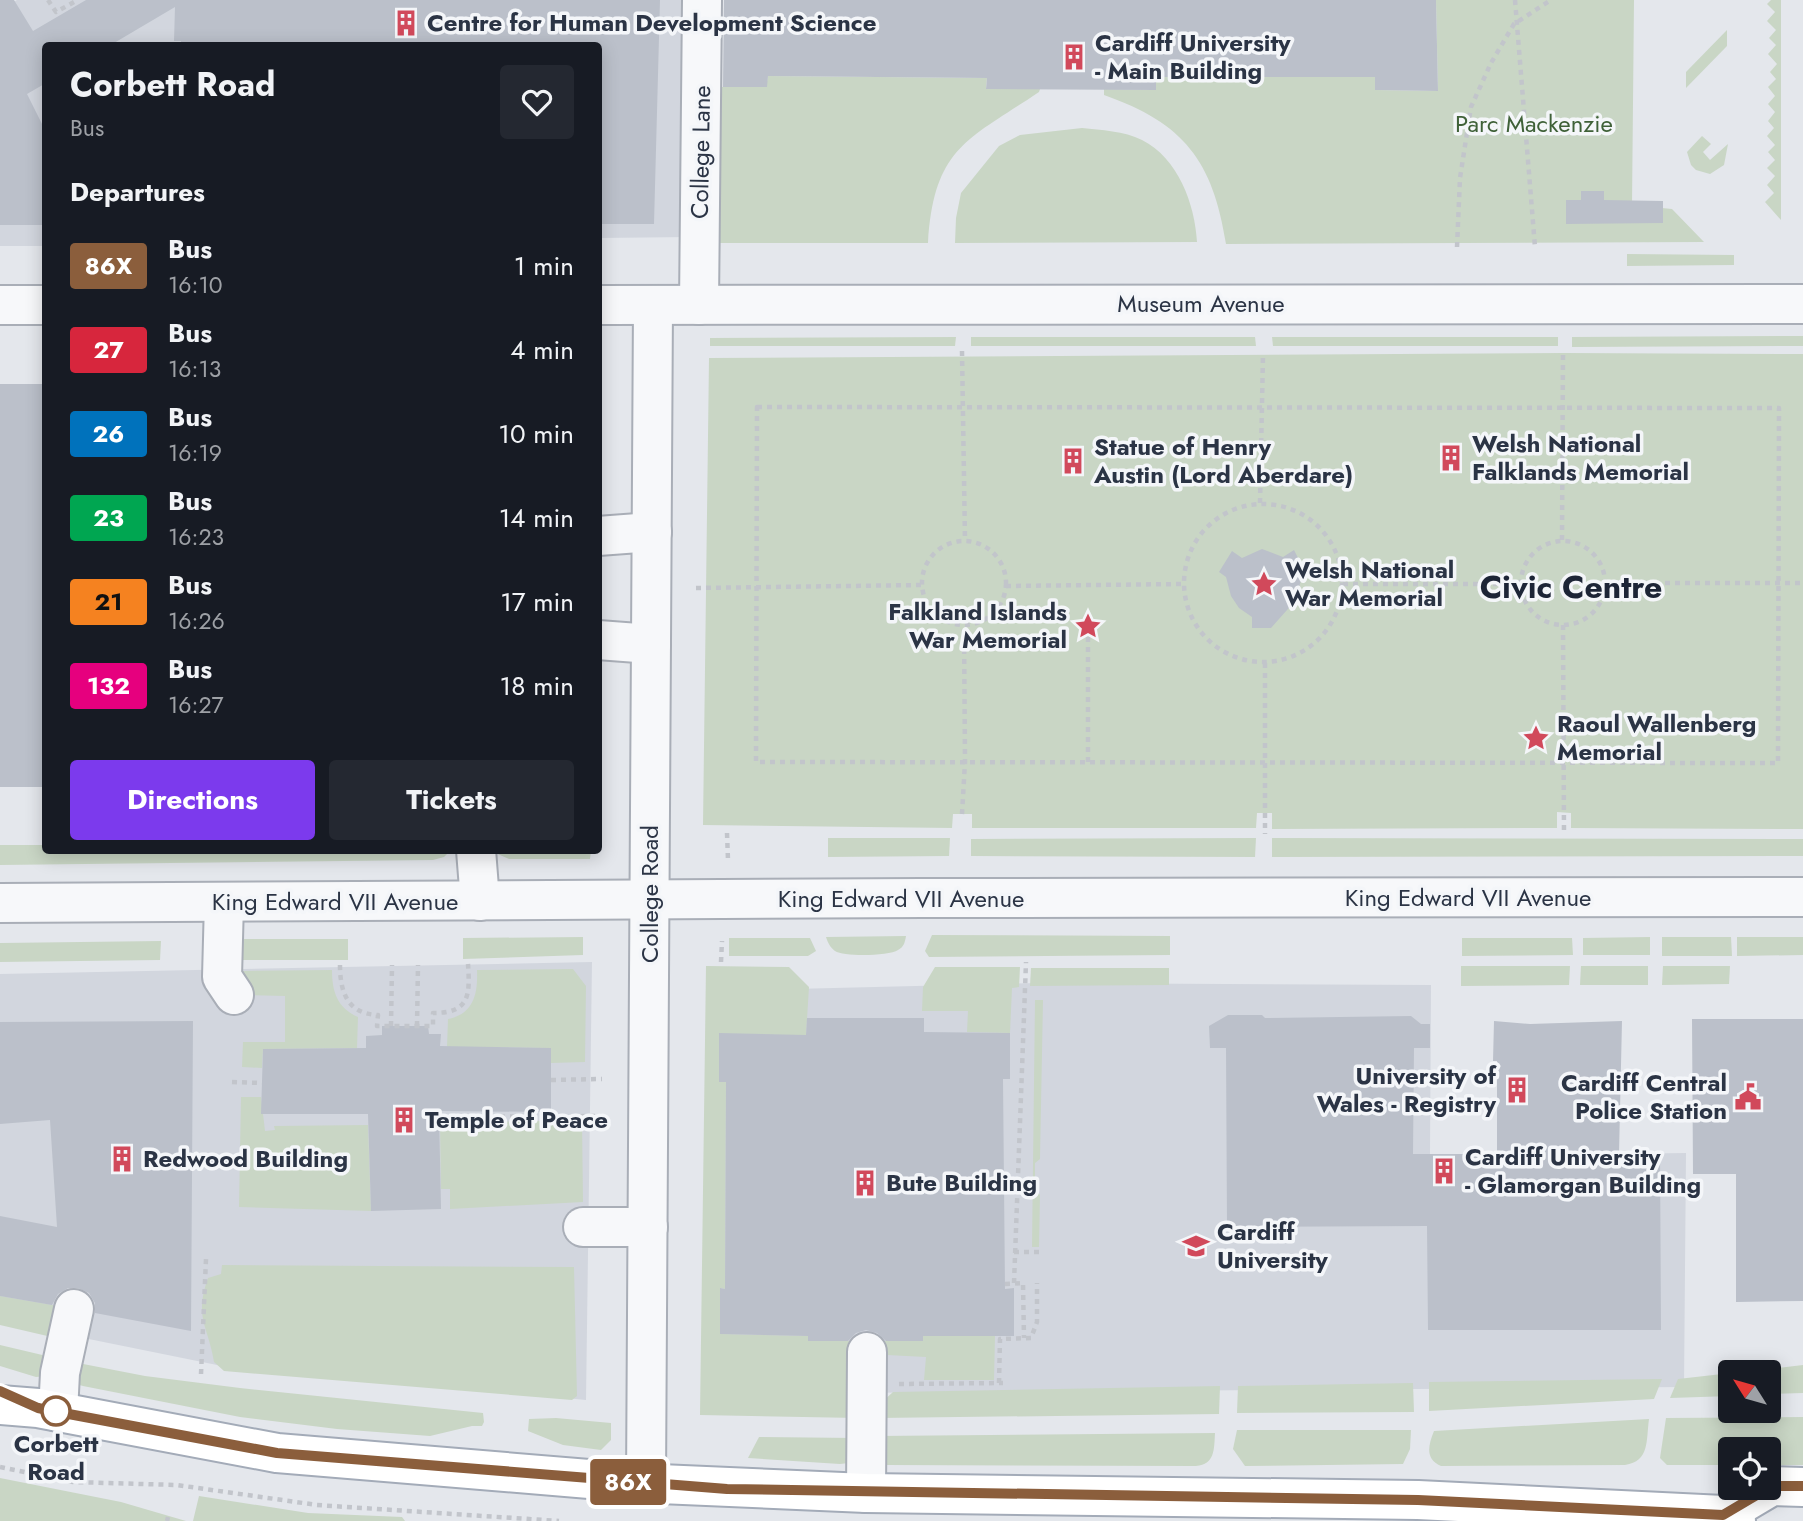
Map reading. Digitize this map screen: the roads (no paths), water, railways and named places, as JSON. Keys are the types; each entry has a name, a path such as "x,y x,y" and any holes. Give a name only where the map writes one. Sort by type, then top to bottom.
{"main road":[{"path":"0,1391 48,1410"},
{"path":"0,1405 48,1410 277,1453 646,1483 866,1493 1730,1518 1772,1486 1803,1486"}],"street":[{"name":"College Lane","path":"699,304 702,0"},
{"name":"Museum Avenue","path":"602,305 1803,304"},
{"path":"0,305 42,305"},
{"name":"College Road","path":"646,1483 653,305"},
{"path":"602,536 652,532"},
{"path":"602,640 651,644"},
{"path":"476,854 480,901"},
{"name":"King Edward VII Avenue","path":"0,903 1803,897"},
{"path":"222,989 224,902"},
{"path":"583,1227 648,1227"},
{"path":"48,1410 60,1373 74,1309"},
{"path":"866,1493 867,1368"}],"place":[{"name":"Centre for Human Development Science","path":"406,23"},
{"name":"Cardiff University - Main Building","path":"1074,57"},
{"name":"Welsh National Falklands Memorial","path":"1451,458"},
{"name":"Statue of Henry Austin (Lord Aberdare)","path":"1073,461"},
{"name":"Welsh National War Memorial","path":"1264,584"},
{"name":"Falkland Islands War Memorial","path":"1088,626"},
{"name":"Raoul Wallenberg Memorial","path":"1536,738"},
{"name":"University of Wales - Registry","path":"1517,1090"},
{"name":"Cardiff Central Police Station","path":"1748,1097"},
{"name":"Temple of Peace","path":"404,1120"},
{"name":"Redwood Building","path":"122,1159"},
{"name":"Cardiff University - Glamorgan Building","path":"1444,1171"},
{"name":"Bute Building","path":"865,1183"},
{"name":"Cardiff University","path":"1196,1246"},
{"name":"Corbett Road","path":"56,1411"}],"district":[{"name":"Civic Centre","path":"1571,587"}],"park label":[{"name":"Parc Mackenzie","path":"1534,124"}]}
